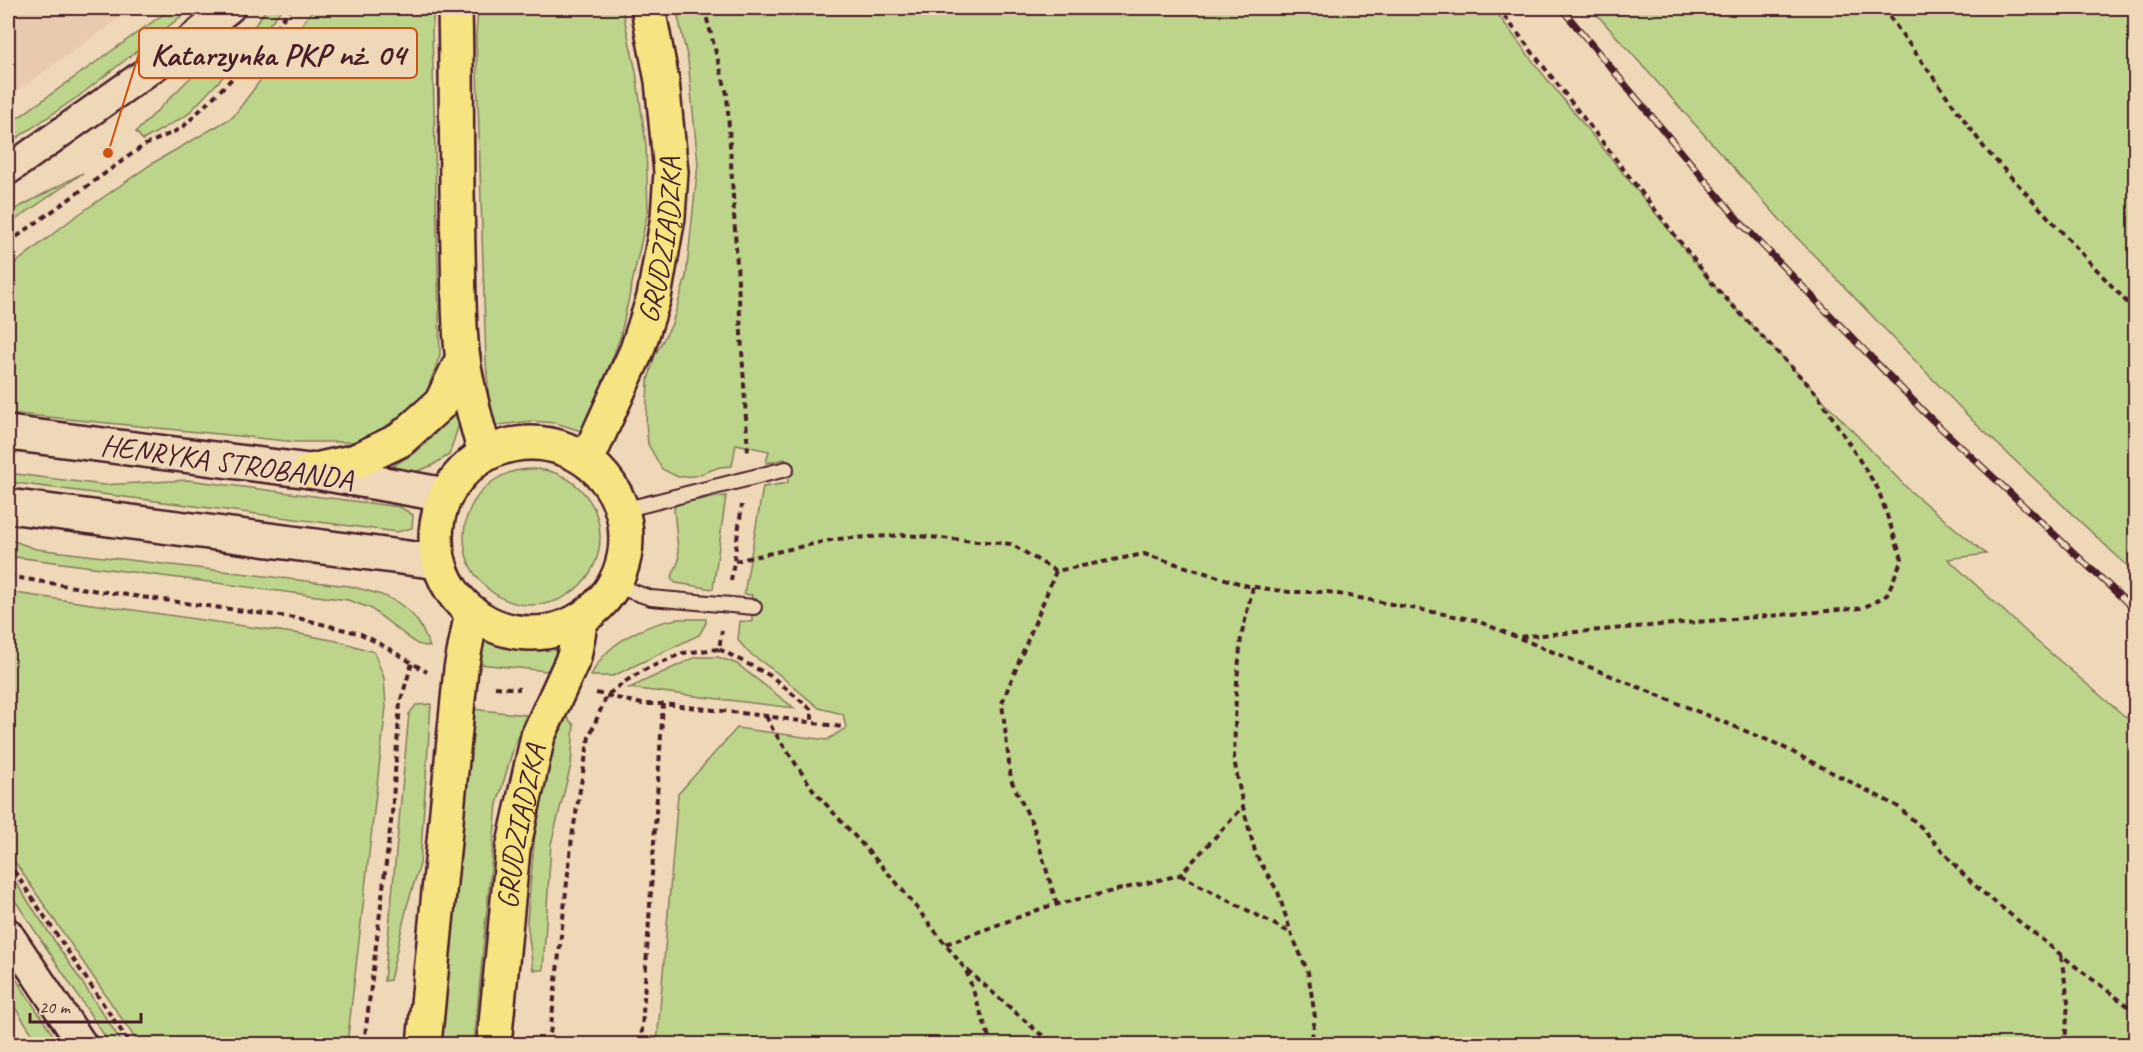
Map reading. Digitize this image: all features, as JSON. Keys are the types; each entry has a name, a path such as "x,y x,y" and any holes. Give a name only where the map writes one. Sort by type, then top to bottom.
{"main road":[{"path":"455,8 455,183 459,303 463,358 472,409 485,453"},
{"name":"GRUDZIĄDZKA","path":"587,460 638,350 654,297 668,217 671,172 662,81 648,8"},
{"path":"310,471 356,461 400,440 441,403 463,358"},
{"path":"540,443 564,448 587,460 609,482 623,510 627,541 620,572 605,599 581,619 552,631 524,632 497,626 472,612 458,598 439,562 436,537 440,512 446,495 468,467 485,453 515,444 540,443"},
{"path":"424,1044 460,682 472,612"},
{"name":"GRUDZIĄDZKA","path":"494,1044 513,849 538,736 574,657 581,619"}],"street":[{"path":"8,170 175,52 230,8"},
{"name":"HENRYKA STROBANDA","path":"8,433 310,471 446,495"},
{"path":"8,506 439,562"},
{"path":"8,933 82,1044"}],"lane":[{"path":"623,510 786,469"},
{"path":"613,585 651,598 754,607"}],"path":[{"path":"8,243 143,146 182,128 256,55 291,8"},
{"path":"704,8 727,94 749,448"},
{"path":"1498,8 1716,288 1818,395 1878,489 1902,559 1887,595 1863,608 1517,637"},
{"path":"1882,8 1986,150 2136,312"},
{"path":"735,561 836,539 906,535 1011,544 1056,571 1144,554 1253,587 1289,592 1328,592 1475,620 1777,744 1897,806 1922,827 1981,891 2136,1012"},
{"path":"1056,571 1002,703 1011,780 1033,825 1058,904"},
{"path":"8,576 98,591 303,619 361,634 429,673 472,685 538,691 576,690 642,704 766,716 842,727"},
{"path":"1253,587 1241,637 1234,759 1243,807 1256,855 1278,892 1291,933 1308,972 1315,1017 1311,1044"},
{"path":"719,649 771,676 812,710 812,724"},
{"path":"364,1044 392,814 400,703 412,663"},
{"path":"549,1044 572,837 581,782 589,737 607,695"},
{"path":"641,1044 663,705"},
{"path":"766,716 772,730 814,791 896,882 966,970 1039,1033 1057,1044"},
{"path":"946,944 1058,904 1179,875 1243,807"},
{"path":"8,862 130,1044"},
{"path":"1179,875 1291,933"},
{"path":"2061,955 2068,1001 2065,1044"},
{"path":"966,970 989,1037 985,1044"}],"shaded area":[{"path":"8,8 134,8 8,97"}],"green space":[{"path":"172,8 192,8 79,96 8,144 8,125"},
{"path":"267,8 283,8 239,60 187,115 143,140 136,132 198,70 256,24"},
{"path":"314,8 434,8 432,30 440,355 426,394 367,442 297,442 8,413 8,269 72,219 153,163 233,117"},
{"path":"478,8 622,8 636,72 646,145 648,211 620,338 584,432 556,423 531,421 491,426 486,362 476,36"},
{"path":"676,8 1493,8 1538,68 1716,288 1910,491 1986,554 1948,559 2034,639 2135,725 2135,1044 657,1044 678,794 737,728 827,740 846,728 843,714 819,708 748,652 738,640 740,621 752,622 752,595 744,594 763,487 788,483 785,459 766,463 769,451 736,444 732,466 720,467 695,476 678,477 662,469 648,444 646,423 648,380 655,355 672,324 686,277 698,164 688,60"},
{"path":"1591,8 2135,8 2135,573 1973,421 1783,223"},
{"path":"83,173 8,225 8,213"},
{"path":"458,414 460,421 449,455 431,466 402,477 387,470 420,449 452,416"},
{"path":"532,469 558,474 580,489 595,511 600,537 595,563 580,585 558,600 532,605 506,600 484,585 469,563 464,537 469,511 484,489 506,474"},
{"path":"8,473 103,485 188,480 400,507 413,515 412,528 397,532 8,482"},
{"path":"726,496 713,589 676,583 671,579 679,560 674,509 677,503"},
{"path":"8,539 36,549 359,588 387,597 404,607 420,625 430,647 417,644 370,608 348,600 8,556"},
{"path":"8,592 300,634 342,642 374,652 384,678 386,707 347,1044 139,1044 8,852"},
{"path":"677,619 706,619 706,623 699,635 613,676 591,676 597,664 626,637 651,626"},
{"path":"485,640 514,647 553,649 557,652 555,660 547,671 479,664 479,648 481,642"},
{"path":"696,657 718,657 737,664 794,708 629,688"},
{"path":"431,704 420,864 407,906 390,980 384,981 409,714 416,705"},
{"path":"472,709 526,715 514,746 497,804 474,1044 441,1044"},
{"path":"566,717 574,725 571,765 551,844 543,970 533,970 527,921 536,821 554,744"},
{"path":"8,871 123,1044 110,1044 8,890"},
{"path":"8,967 59,1044 39,1044 8,997"}],"railway":[{"path":"1561,8 1740,222 1927,415 2136,611"}],"place":[{"name":"Katarzynka PKP nż. 04","path":"108,153"}]}
